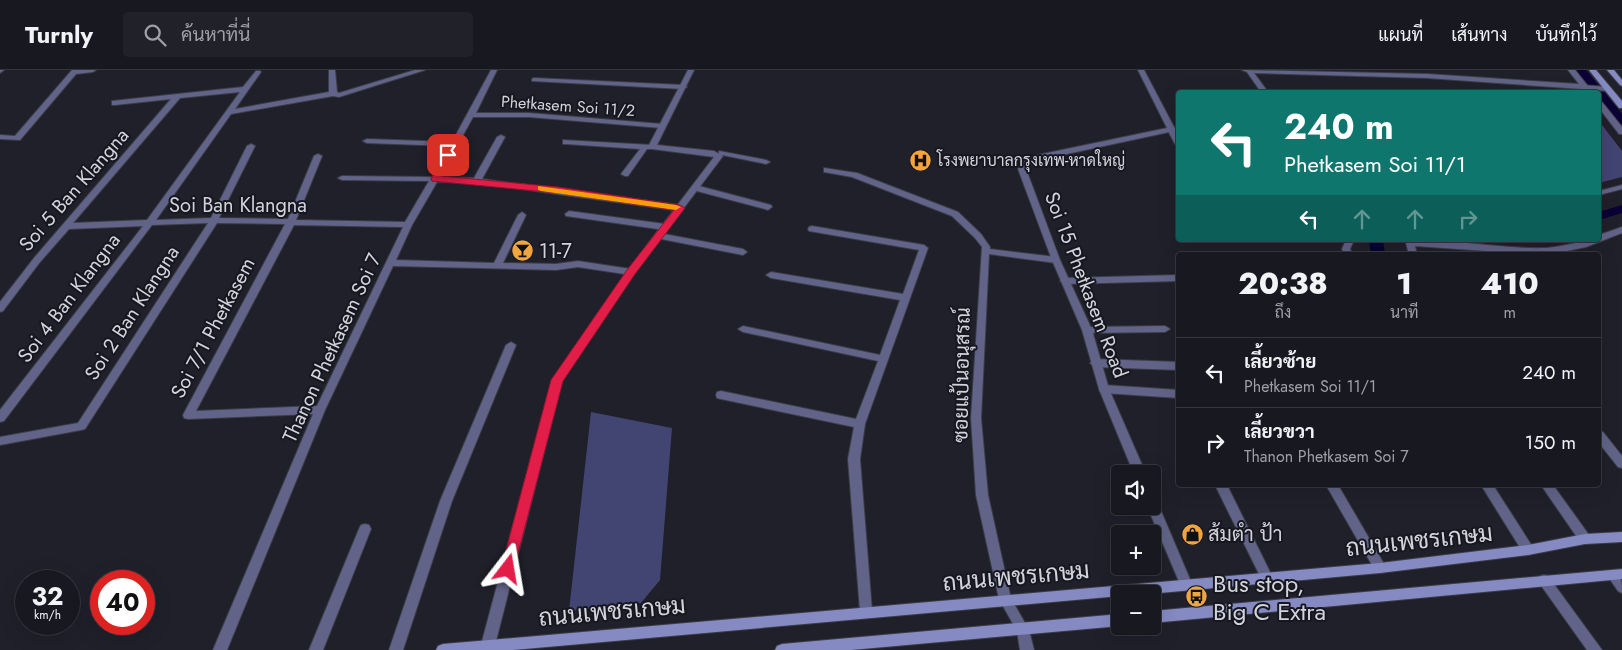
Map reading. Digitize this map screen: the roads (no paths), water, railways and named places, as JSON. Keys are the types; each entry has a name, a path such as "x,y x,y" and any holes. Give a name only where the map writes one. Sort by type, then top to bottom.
{"main road":[{"path":"1592,70 1622,106"},
{"path":"1610,70 1622,84"},
{"name":"ถนนเพชรเกษม","path":"443,650 866,611 1380,568 1528,550 1584,539 1622,537"},
{"path":"1161,616 1544,580 1618,575"},
{"path":"782,650 1111,621"}],"street":[{"path":"0,137 17,138 76,71 93,70"},
{"path":"332,70 333,94"},
{"path":"230,112 333,94 339,95 422,70"},
{"name":"Thanon Phetkasem Soi 7","path":"220,650 320,410 408,226 472,115 494,70"},
{"path":"625,174 649,147 691,70"},
{"path":"1141,70 1176,137"},
{"path":"1493,70 1504,81"},
{"path":"1571,70 1587,90"},
{"path":"1247,71 1424,73 1587,90 1607,88"},
{"path":"1247,71 1262,90"},
{"name":"Soi 4 Ban Klangna","path":"0,418 149,223 258,72"},
{"path":"534,80 683,87"},
{"path":"115,103 246,89"},
{"name":"Soi 5 Ban Klangna","path":"0,309 37,260 178,96"},
{"path":"1601,106 1622,132"},
{"name":"Phetkasem Soi 11/2","path":"472,115 529,116 662,126"},
{"path":"477,181 501,137"},
{"name":"Soi 15 Phetkasem Road","path":"1136,465 1104,388 1086,330 1056,260 1022,169 1031,159 1176,137"},
{"path":"367,141 455,144"},
{"path":"566,142 714,152 766,162"},
{"name":"Soi 2 Ban Klangna","path":"0,441 81,426 214,220 251,146"},
{"path":"488,645 557,380 631,272 722,153"},
{"path":"291,222 318,156"},
{"path":"827,170 854,174 893,192 956,214 978,236 986,247 986,251 1056,260"},
{"path":"342,178 477,181 680,208"},
{"path":"1601,192 1622,187"},
{"path":"696,188 768,207"},
{"path":"569,214 662,232 744,252"},
{"path":"498,264 522,215"},
{"name":"Soi Ban Klangna","path":"67,226 214,220 408,226"},
{"name":"Soi 7/1 Phetkasem","path":"291,222 188,415 320,410"},
{"path":"812,229 924,248 860,424 854,459 866,611"},
{"path":"1601,238 1622,230"},
{"path":"1412,252 1410,243 1437,243 1546,252 1585,245 1591,242"},
{"name":"ซอยแป้นอนุสรณ์","path":"986,251 976,418 982,495 1005,600 1023,630 1027,650"},
{"path":"391,263 498,264 556,267 578,264 631,272"},
{"path":"771,274 906,298"},
{"path":"1065,281 1176,278"},
{"path":"1086,330 1165,328"},
{"path":"743,329 883,359"},
{"path":"396,650 446,501 511,345"},
{"path":"1095,363 1176,366"},
{"path":"1104,388 1176,396"},
{"path":"722,395 860,424"},
{"path":"1601,438 1622,464"},
{"path":"1221,487 1267,578"},
{"path":"1333,487 1380,568"},
{"path":"1488,487 1528,550"},
{"path":"1548,487 1584,539"},
{"path":"1157,515 1186,584"},
{"path":"316,650 365,529"},
{"path":"1618,575 1622,588"},
{"path":"1544,580 1595,650"}],"waterway":[{"path":"1581,70 1597,90"},
{"path":"1601,95 1622,121"},
{"path":"1601,215 1622,209"},
{"path":"1376,242 1378,252"}],"place":[{"name":"โรงพยาบาลกรุงเทพ-หาดใหญ่","path":"921,160"},
{"name":"11-7","path":"523,251"},
{"name":"ส้มตำ ป้า","path":"1192,534"},
{"name":"Bus stop, Big C Extra","path":"1197,597"}]}
